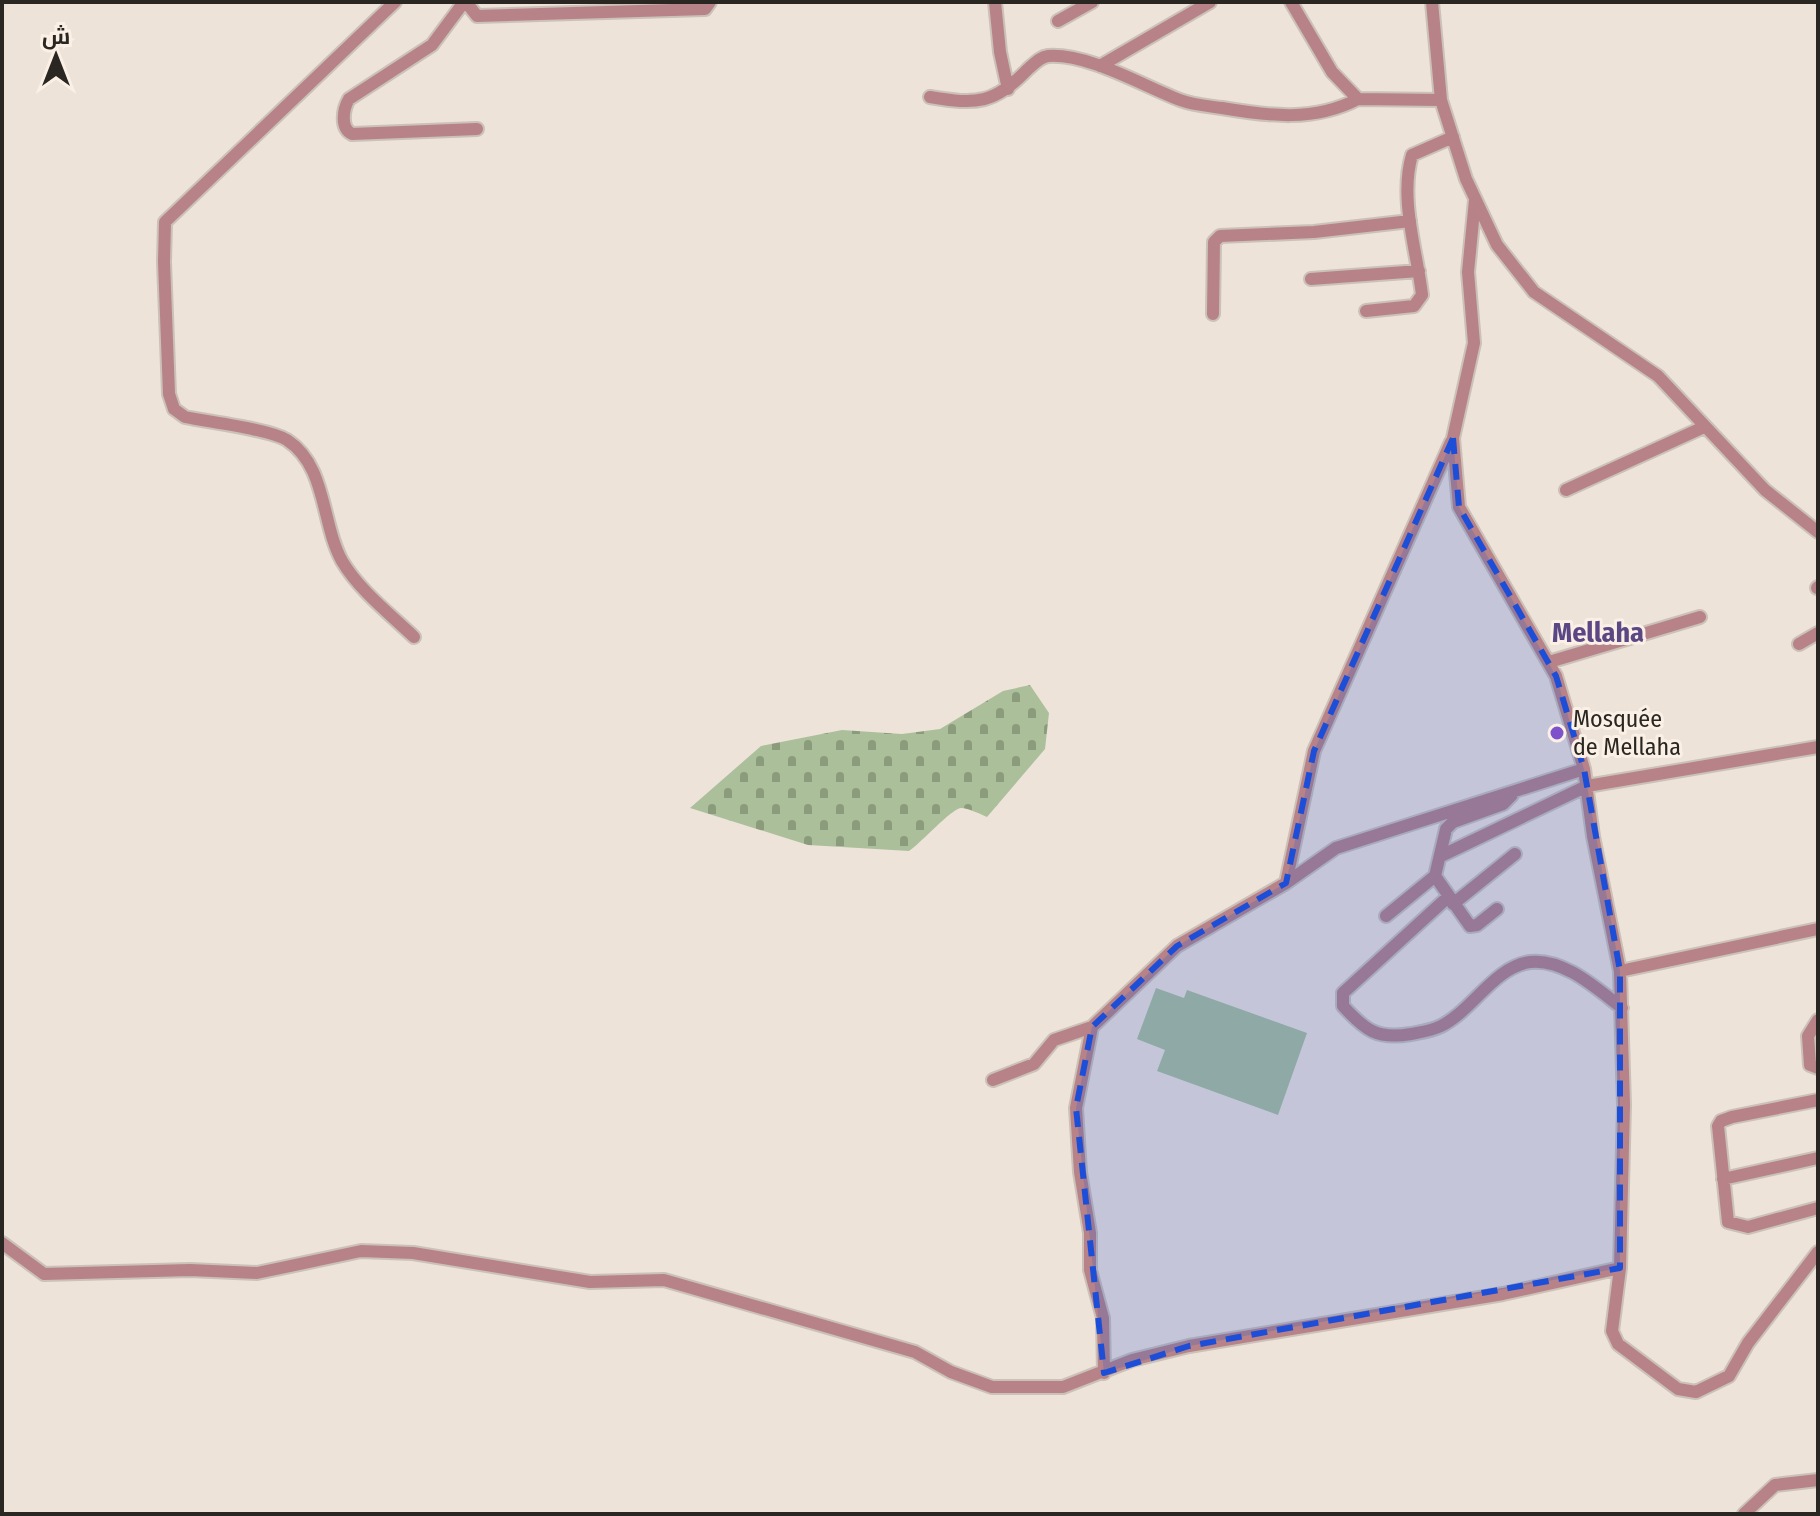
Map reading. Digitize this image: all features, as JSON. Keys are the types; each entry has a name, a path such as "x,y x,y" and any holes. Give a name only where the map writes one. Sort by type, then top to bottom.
{"street":[{"path":"395,2 165,222 164,262 169,394 174,409 185,417 284,438 303,453 325,504 341,559 352,576 414,637"},
{"path":"477,129 352,134 345,125 344,107 349,99 432,45 465,2 477,16 705,9 710,2"},
{"path":"995,2 1000,52 1008,89"},
{"path":"1058,21 1092,2"},
{"path":"1100,66 1210,2"},
{"path":"1291,2 1332,72 1358,99"},
{"path":"1432,2 1441,100 1475,200 1497,245 1534,292 1658,376 1765,490 1818,532"},
{"path":"930,97 965,103 989,100 1008,89 1038,60 1047,56 1100,66 1183,102 1270,116 1316,115 1340,109 1358,99 1441,100"},
{"path":"1366,311 1414,306 1422,295 1410,221 1408,167 1412,155 1453,137"},
{"path":"1286,883 1314,751 1453,438 1474,343 1468,272 1475,200"},
{"path":"1213,314 1214,242 1220,236 1314,232 1410,221"},
{"path":"1311,279 1419,271"},
{"path":"1566,490 1704,427"},
{"path":"1453,438 1459,507 1549,662 1566,700 1584,769 1620,971 1620,1268 1612,1331 1618,1344 1678,1389 1696,1392 1729,1376 1748,1343 1818,1252"},
{"path":"1549,662 1700,617"},
{"path":"1799,644 1818,633"},
{"path":"1443,855 1587,786 1818,747"},
{"path":"993,1080 1034,1064 1054,1040 1092,1027 1177,946 1286,883 1325,854 1351,841 1584,769"},
{"path":"1386,916 1435,876 1443,855 1446,829 1453,822 1503,804 1518,790"},
{"path":"1515,854 1451,900 1343,993 1343,1006 1365,1030 1392,1037 1434,1029 1455,1016 1501,976 1529,962 1566,969 1622,1008"},
{"path":"1435,876 1470,926 1477,925 1497,909"},
{"path":"1620,971 1818,929"},
{"path":"1818,1020 1806,1044 1810,1065 1818,1068"},
{"path":"1092,1027 1076,1108 1080,1172 1090,1233 1090,1270 1103,1318 1104,1373"},
{"path":"1818,1100 1721,1121 1718,1126 1728,1222 1748,1227 1818,1208"},
{"path":"1723,1179 1818,1158"},
{"path":"2,1243 44,1274 190,1270 257,1273 361,1251 413,1253 590,1282 664,1280 915,1352 951,1372 992,1387 1063,1387 1132,1360 1189,1346 1503,1294 1620,1268"},
{"path":"1744,1514 1775,1485 1818,1480"}],"highlighted area":[{"path":"1453,438 1459,507 1556,676 1584,769 1620,971 1620,1268 1189,1346 1104,1373 1076,1108 1092,1027 1177,946 1286,883 1314,751"}],"green space":[{"path":"1030,685 1049,713 1045,749 987,817 967,809 956,810 909,851 808,845 690,808 761,746 842,730 902,734 940,729 1003,691"},
{"path":"1156,988 1184,998 1187,990 1307,1033 1278,1115 1157,1071 1165,1050 1137,1039"}],"place":[{"name":"Mosquée de Mellaha","path":"1557,733"}],"district":[{"name":"Mellaha","path":"1598,632"}]}
